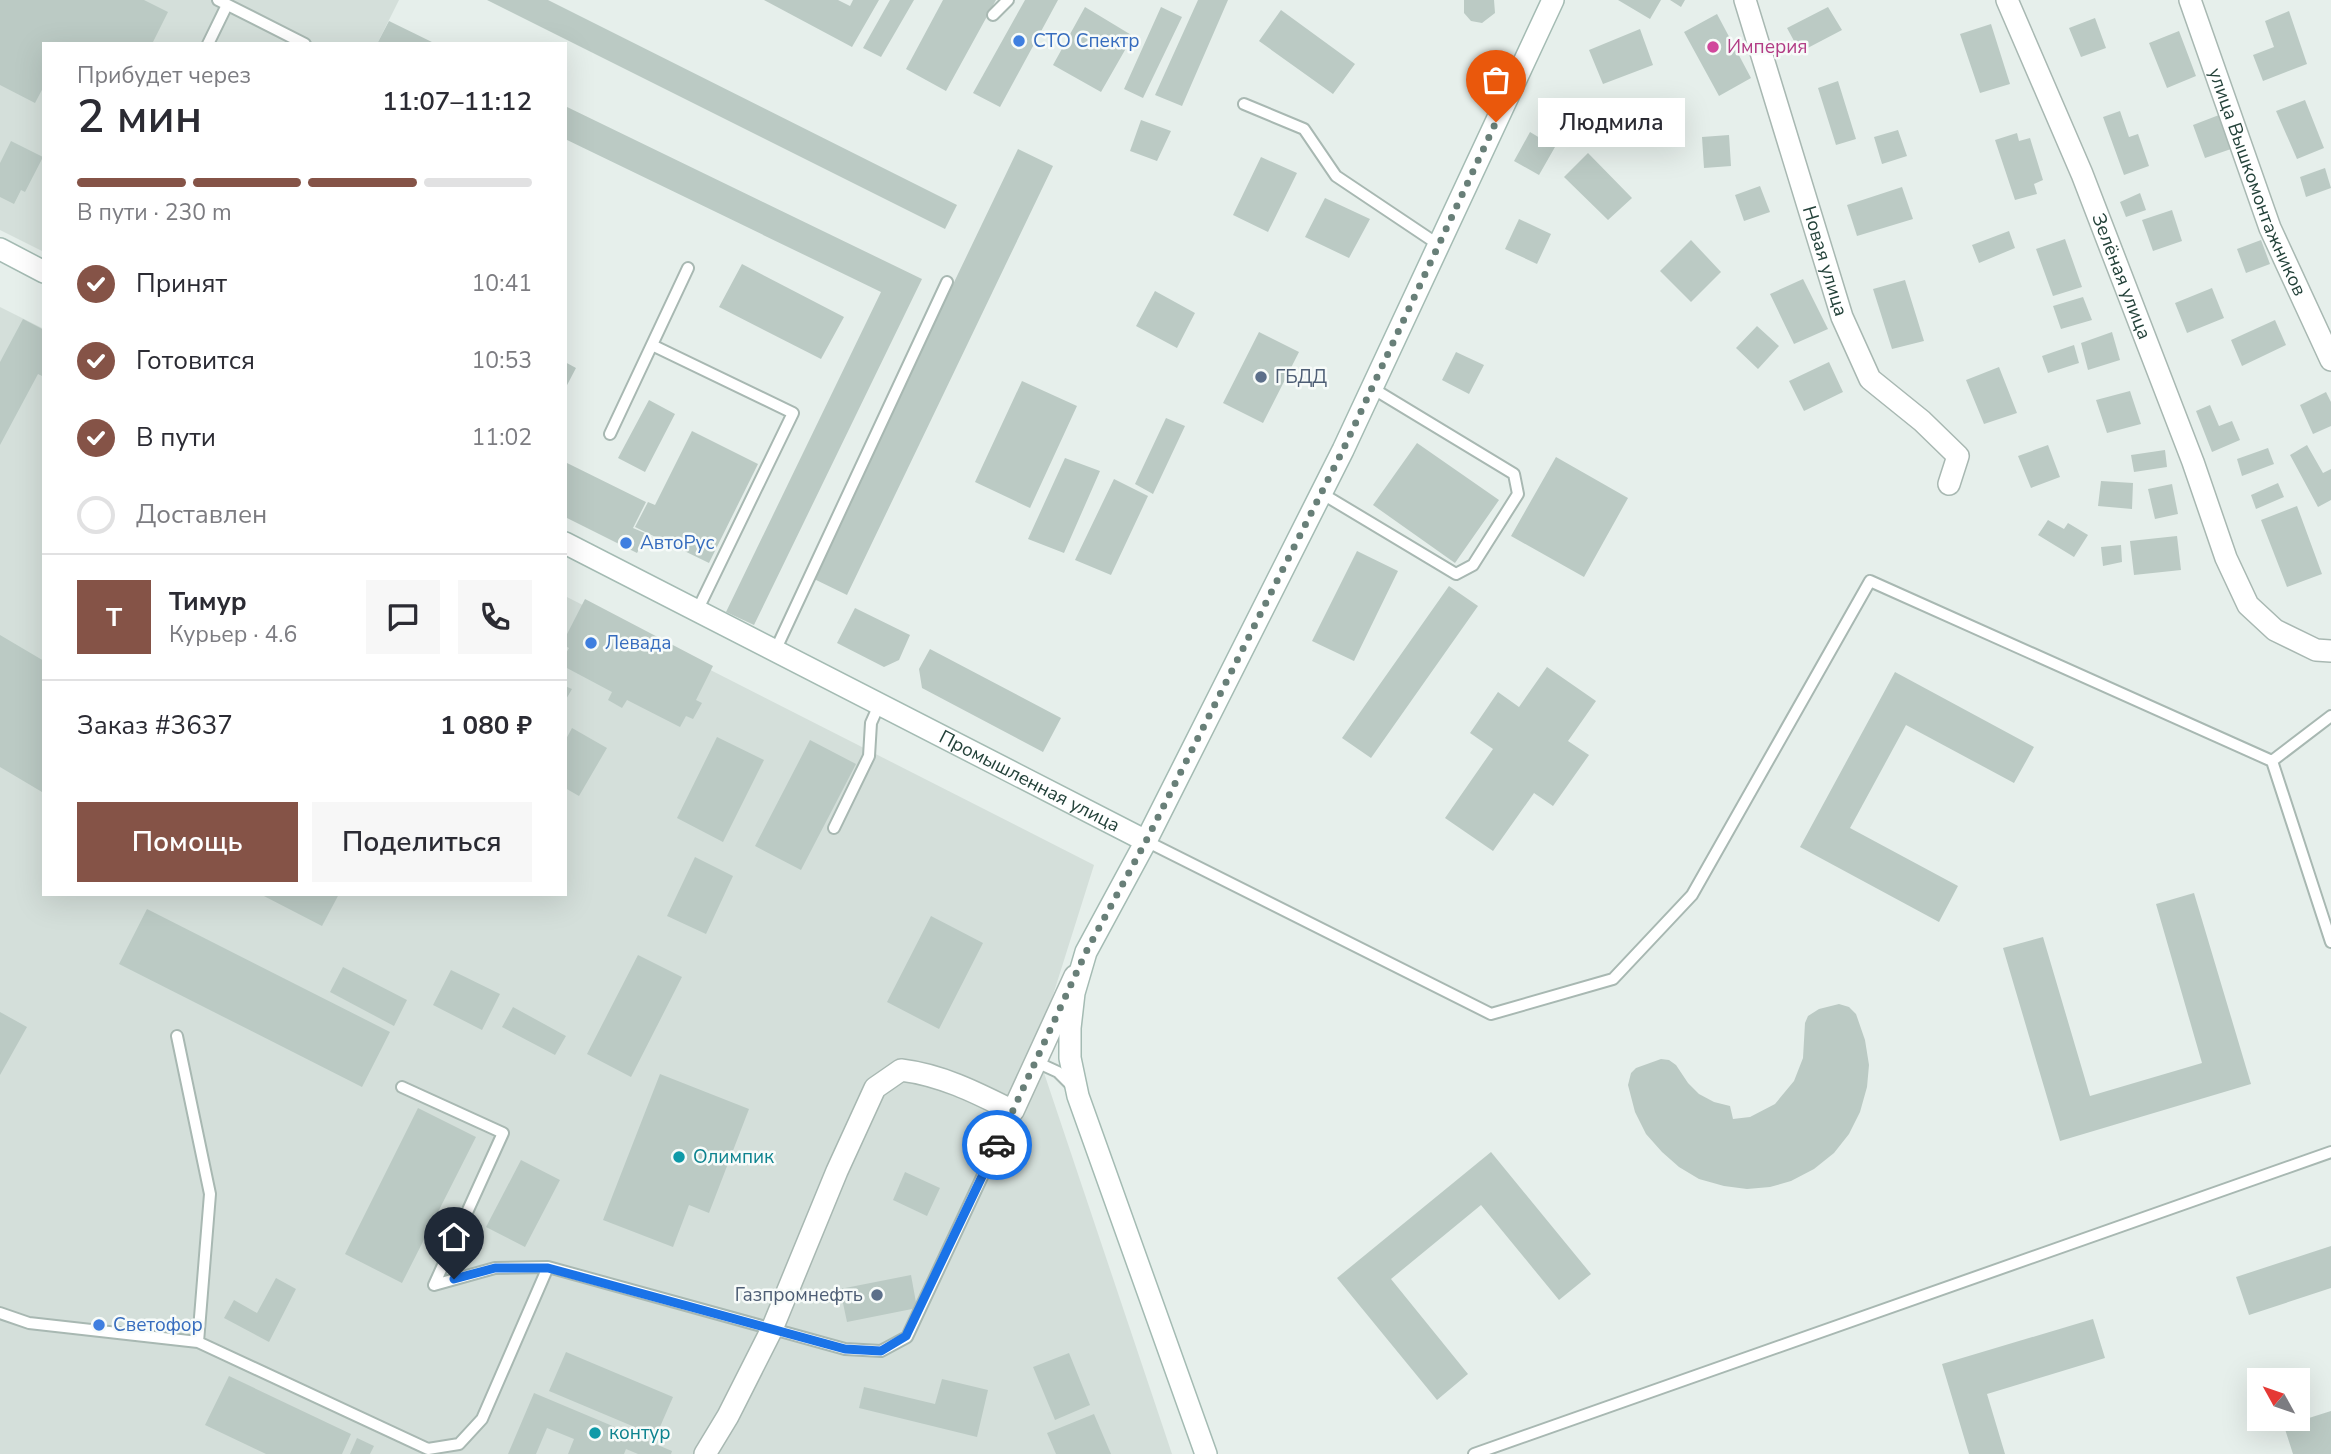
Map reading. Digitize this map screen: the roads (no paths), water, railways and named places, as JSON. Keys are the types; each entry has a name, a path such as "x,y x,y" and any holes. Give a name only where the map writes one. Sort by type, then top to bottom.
{"street":[{"path":"705,1454 734,1406 772,1329 874,1088 901,1070 924,1073 968,1088 1013,1111 1086,952 1146,841 1321,493 1553,0"},
{"name":"Новая улица","path":"1745,0 1842,317 1870,380 1922,421 1958,456 1949,484"},
{"name":"Зелёная улица","path":"2007,0 2082,174 2188,449 2226,558 2248,605 2275,630 2316,650 2331,651"},
{"name":"улица Вышкомонтажников","path":"2190,0 2270,228 2331,360"},
{"path":"0,249 42,271"},
{"name":"Промышленная улица","path":"567,544 1146,841"},
{"path":"1086,952 1074,993 1070,1028 1070,1058 1078,1096 1206,1454"}],"lane":[{"path":"993,15 1008,0"},
{"path":"209,42 223,2 301,42"},
{"path":"1244,104 1304,129 1336,176 1438,245"},
{"path":"610,434 688,268"},
{"path":"775,651 947,282"},
{"path":"652,345 793,412 698,611"},
{"path":"1321,493 1456,574 1473,565 1518,494 1514,474 1372,388"},
{"path":"1146,841 1491,1014 1613,979 1692,895 1870,580 2272,761 2331,943"},
{"path":"834,828 869,757 871,723 879,705"},
{"path":"2272,761 2331,716"},
{"path":"177,1037 210,1194 198,1342"},
{"path":"1034,1061 1066,1079 1078,1096"},
{"path":"402,1087 503,1133 434,1285 495,1268 548,1268 845,1349 881,1351 906,1336 1013,1111"},
{"path":"1474,1454 2331,1152"},
{"path":"0,1313 29,1323 198,1342 428,1449 459,1444 482,1419 548,1268"}],"place":[{"name":"СТО Спектр","path":"1019,41"},
{"name":"Империя","path":"1713,47"},
{"name":"Людмила","path":"1496,122"},
{"name":"ГБДД","path":"1261,377"},
{"name":"АвтоРус","path":"626,543"},
{"name":"Левада","path":"591,643"},
{"name":"Олимпик","path":"679,1157"},
{"name":"Газпромнефть","path":"877,1295"},
{"name":"Светофор","path":"99,1325"},
{"name":"контур","path":"595,1433"}]}
